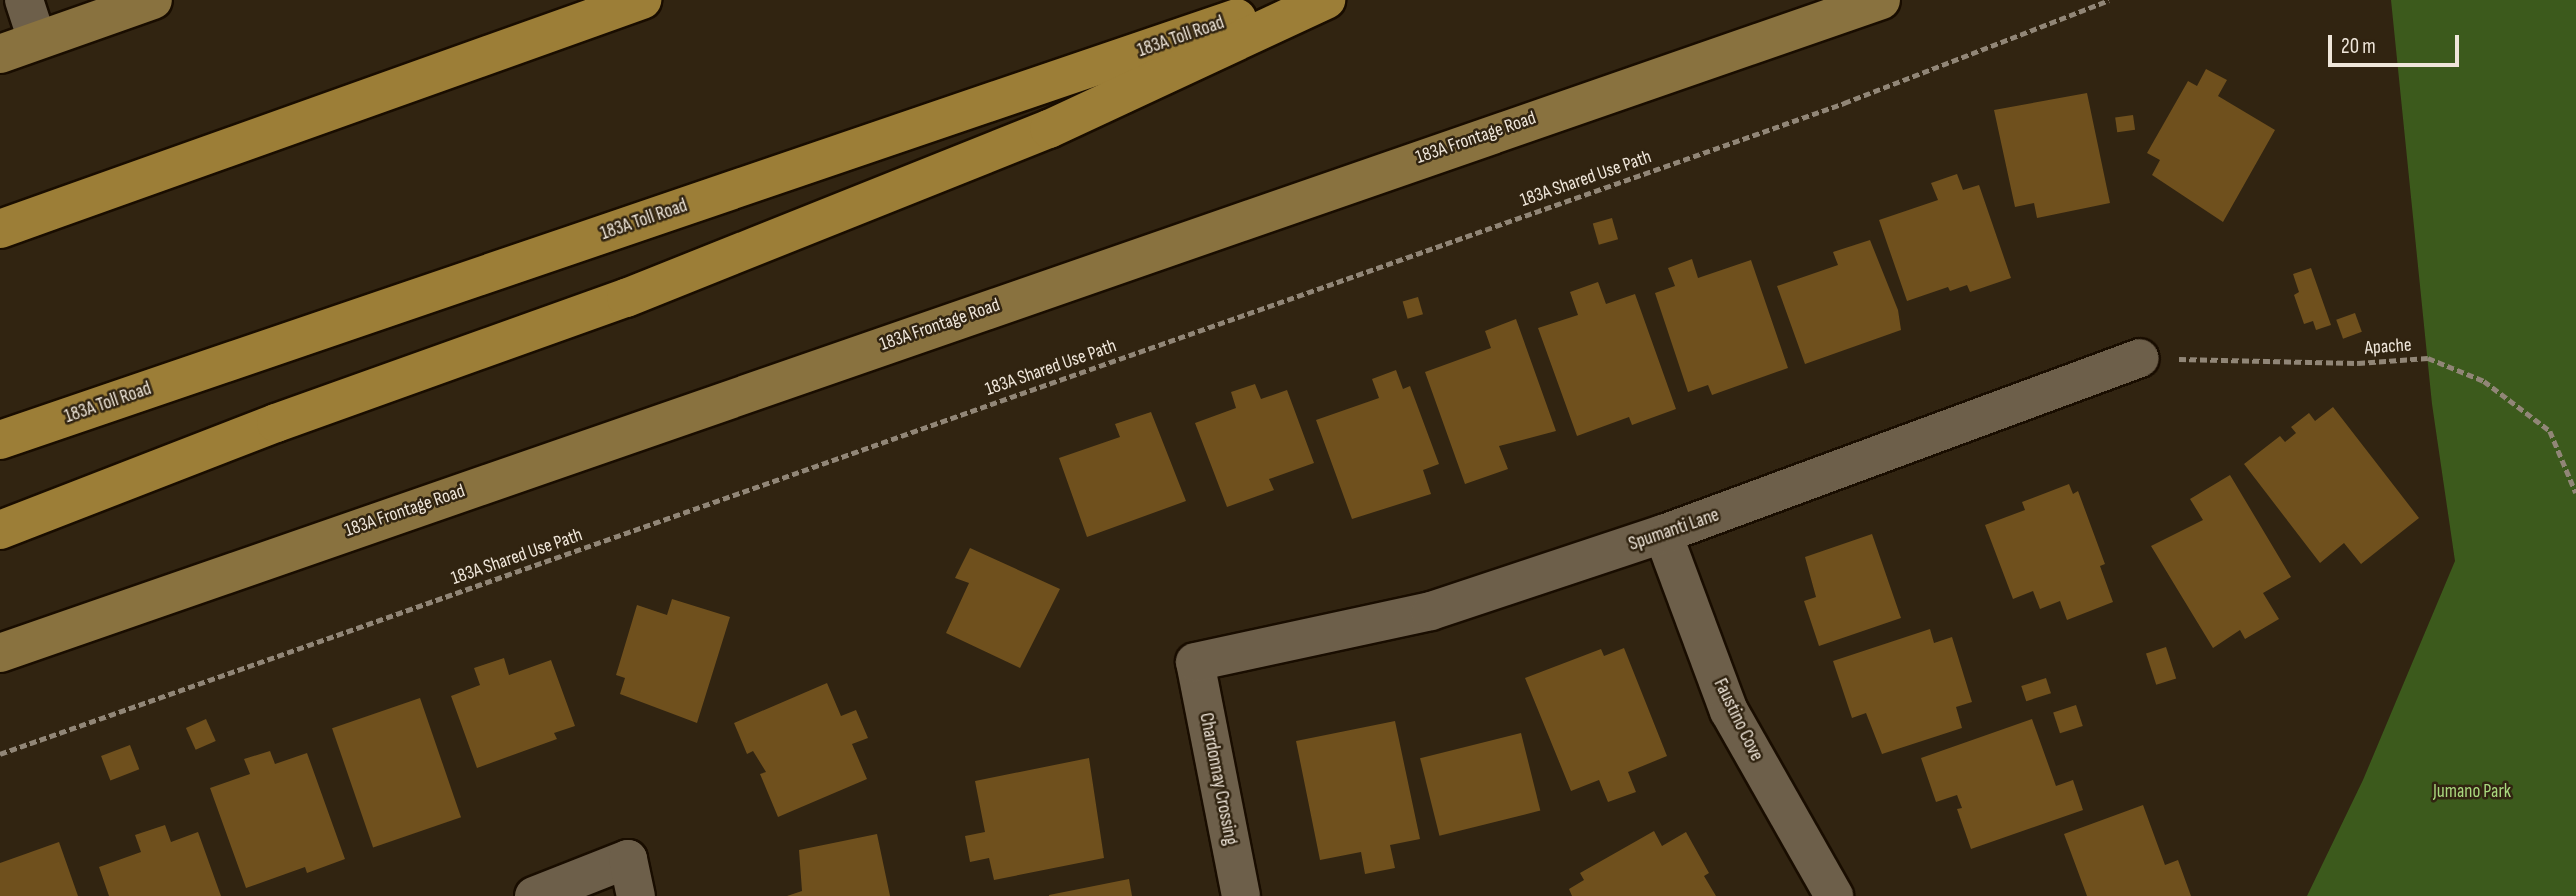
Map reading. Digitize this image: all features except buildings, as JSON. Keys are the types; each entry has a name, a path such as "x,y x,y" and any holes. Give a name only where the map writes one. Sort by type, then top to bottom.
{"highway":[{"path":"0,229 642,0"},
{"name":"183A Toll Road","path":"0,440 1289,0"},
{"path":"0,530 276,423 626,298 1036,134 1325,0"}],"main road":[{"path":"0,54 153,0"},
{"name":"183A Frontage Road","path":"0,653 1881,0"}],"street":[{"path":"24,0 37,40"},
{"name":"Spumanti Lane","path":"1195,662 1432,611 1663,534 2140,358"},
{"name":"Faustino Cove","path":"1663,534 1729,711 1834,896"},
{"name":"Chardonnay Crossing","path":"1195,662 1241,896"},
{"path":"534,896 628,859 636,896"}],"path":[{"name":"183A Shared Use Path","path":"0,754 1831,107 2109,0"},
{"name":"Apache","path":"2140,358 2358,363 2427,358 2484,381 2550,431 2576,493"}],"green space":[{"name":"Jumano Park","path":"2391,0 2576,0 2576,896 2307,896 2363,780 2455,561 2432,404"}]}
